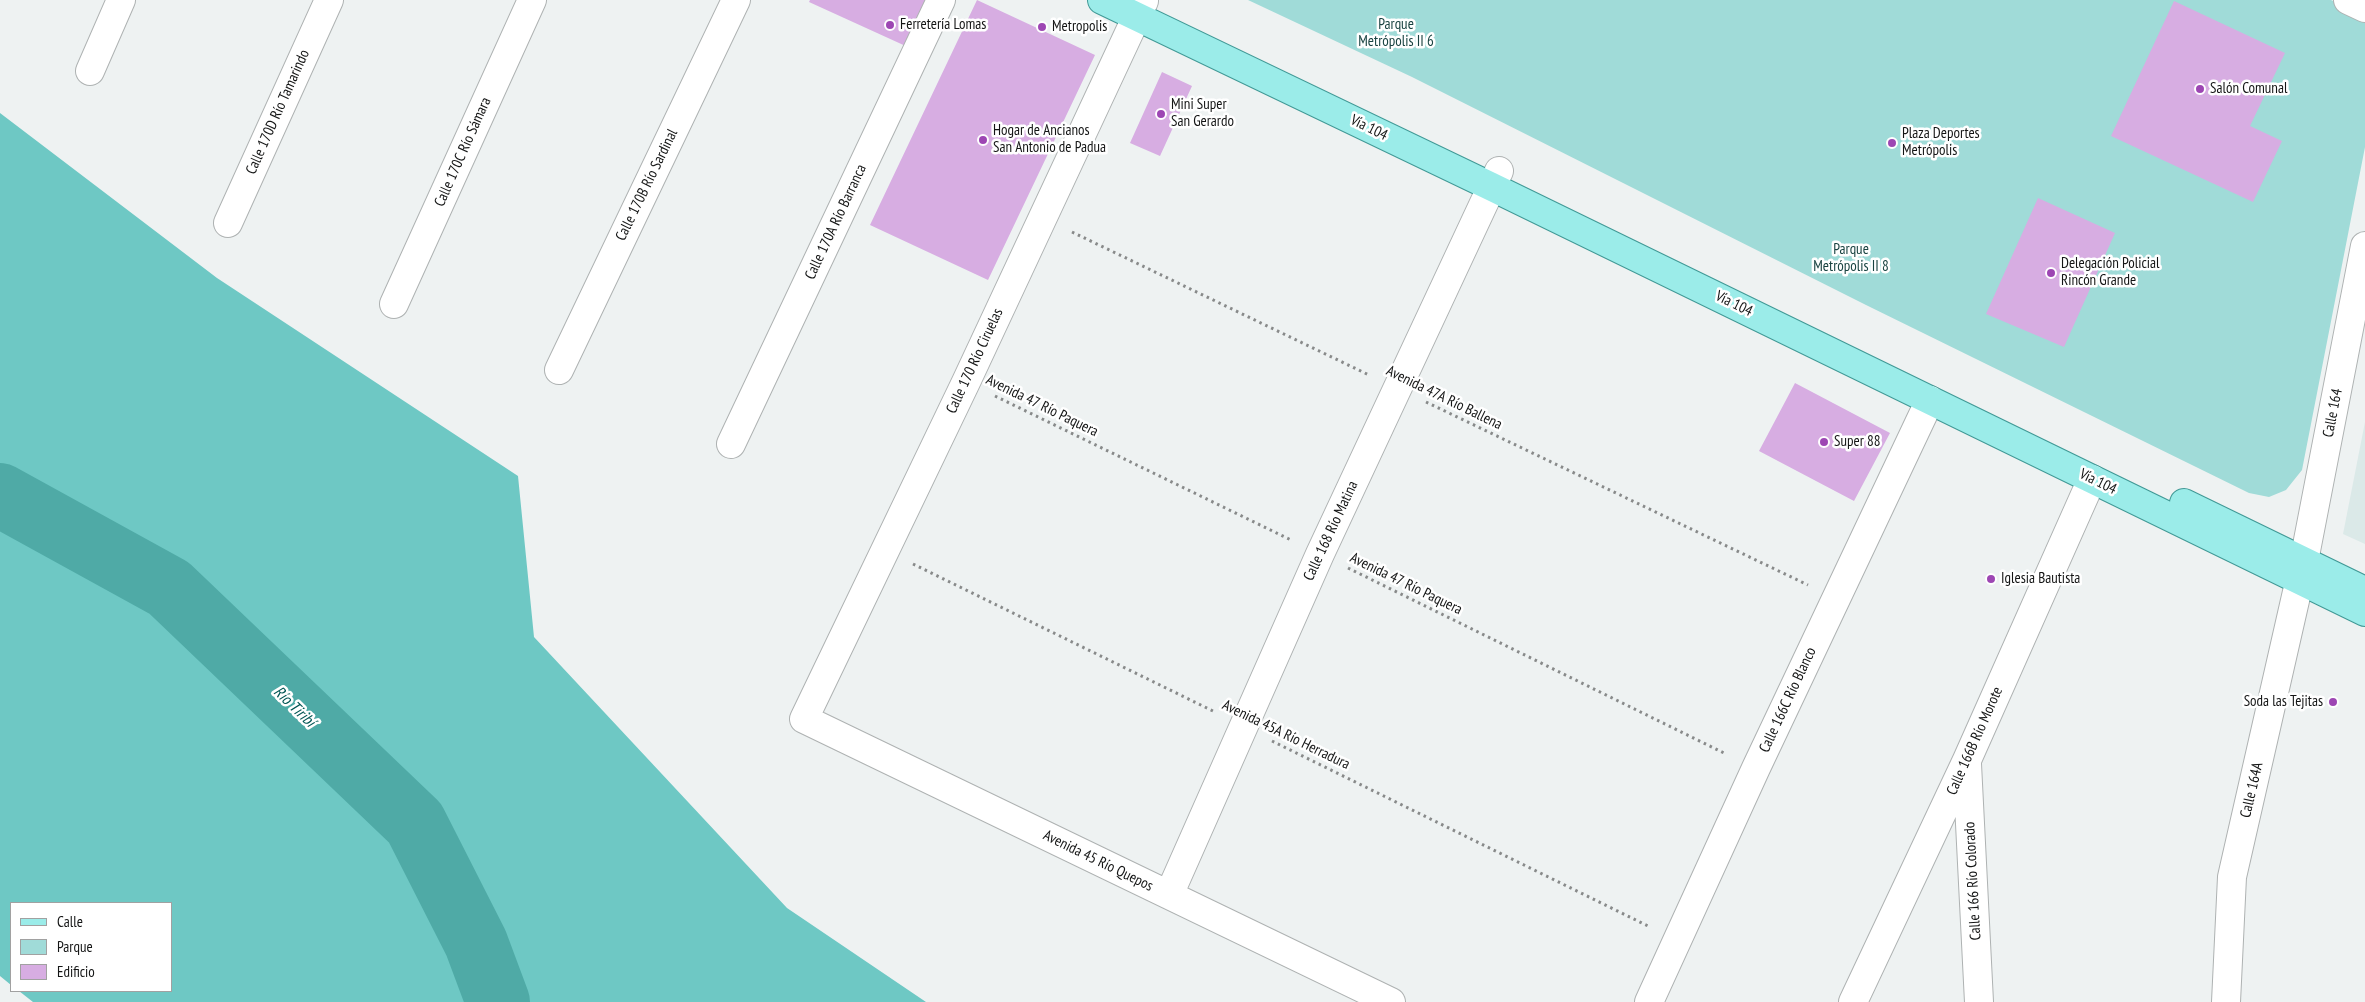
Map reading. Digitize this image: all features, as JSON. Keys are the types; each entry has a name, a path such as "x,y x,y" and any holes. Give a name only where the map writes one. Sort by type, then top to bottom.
{"main road":[{"name":"Vía 104","path":"1126,4 1495,178 2302,570 2365,612"},
{"name":"Vía 104","path":"1495,178 1930,400 2092,479 2302,570 2365,590"}],"street":[{"path":"90,71 121,0"},
{"name":"Calle 170D Río Tamarindo","path":"228,223 329,0"},
{"name":"Calle 170C Río Sámara","path":"394,304 532,0"},
{"name":"Calle 170B Río Sardinal","path":"559,370 736,0"},
{"name":"Calle 170A Río Barranca","path":"731,444 941,0"},
{"path":"2348,0 2365,8"},
{"name":"Calle 170 Río Ciruelas","path":"804,720 966,382 1042,218 1126,4"},
{"name":"Calle 168 Río Matina","path":"1169,895 1320,554 1495,178"},
{"name":"Calle 164","path":"2302,570 2365,246"},
{"name":"Calle 166C Río Blanco","path":"1649,1002 1756,768 1930,400"},
{"name":"Calle 166B Río Morote","path":"1853,1002 1967,760 2092,479"},
{"name":"Calle 164A","path":"2226,1002 2232,877 2302,570"},
{"name":"Avenida 45 Río Quepos","path":"804,720 1169,895 1378,999"},
{"name":"Calle 166 Río Colorado","path":"1967,760 1979,1002"}],"path":[{"name":"Avenida 47A Río Ballena","path":"1042,218 1836,598"},
{"name":"Avenida 47 Río Paquera","path":"966,382 1756,768"},
{"name":"Avenida 45A Río Herradura","path":"886,550 1677,940"}],"shaded area":[{"path":"0,113 217,278 518,476 534,637 787,908 926,1002 33,1002 20,992 172,992 172,902 10,902 10,984 0,976"},
{"path":"2365,422 2365,544 2343,534"}],"green space":[{"path":"1248,0 2331,0 2365,16 2365,147 2302,470 2286,490 2269,497 2249,493 1866,305 1412,77"}],"building":[{"name":"Ferretería Lomas","path":"810,0 931,0 910,48 809,2"},
{"name":"Hogar de Ancianos San Antonio de Padua","path":"977,0 1095,55 988,280 870,225"},
{"name":"Salón Comunal","path":"2174,1 2285,53 2250,126 2282,141 2253,202 2111,136"},
{"name":"Mini Super San Gerardo","path":"1162,72 1192,86 1160,156 1130,143"},
{"name":"Delegación Policial Rincón Grande","path":"2038,198 2115,233 2064,347 1986,314"},
{"name":"Super 88","path":"1795,383 1890,433 1854,501 1759,451"}],"waterway":[{"name":"Río Tiribí","path":"0,495 169,588 415,823 476,943 498,1002"}],"place":[{"name":"Ferretería Lomas","path":"890,25"},
{"name":"Metropolis","path":"1042,27"},
{"name":"Salón Comunal","path":"2200,89"},
{"name":"Mini Super San Gerardo","path":"1161,114"},
{"name":"Hogar de Ancianos San Antonio de Padua","path":"983,140"},
{"name":"Plaza Deportes Metrópolis","path":"1892,143"},
{"name":"Delegación Policial Rincón Grande","path":"2051,273"},
{"name":"Super 88","path":"1824,442"},
{"name":"Iglesia Bautista","path":"1991,579"},
{"name":"Soda las Tejitas","path":"2333,702"}],"park label":[{"name":"Parque Metrópolis II 6","path":"1396,34"},
{"name":"Parque Metrópolis II 8","path":"1851,258"}]}
